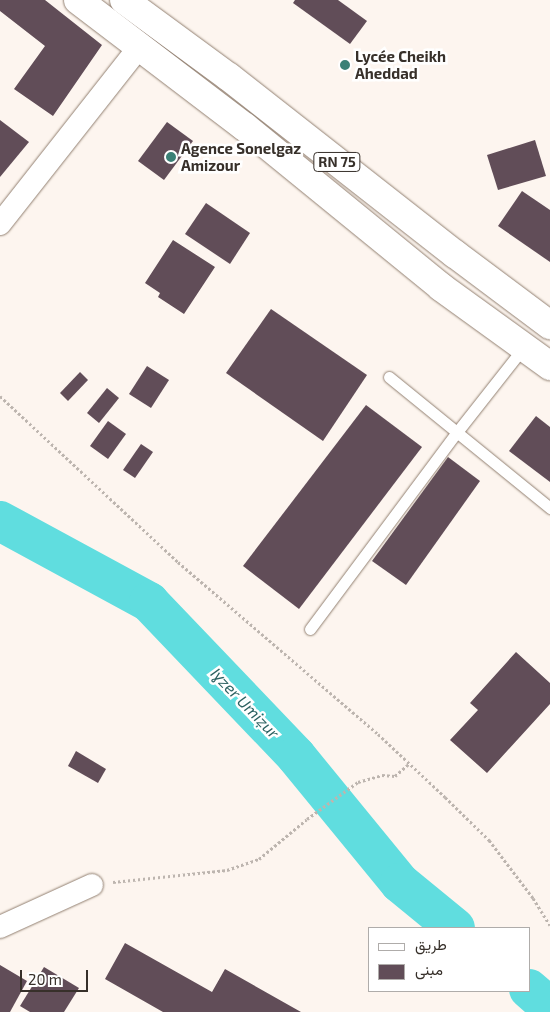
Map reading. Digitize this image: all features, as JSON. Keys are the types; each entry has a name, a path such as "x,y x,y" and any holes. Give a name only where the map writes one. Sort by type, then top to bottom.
{"main road":[{"name":"RN 75","path":"78,0 140,46 442,287 550,366"},
{"name":"RN 75","path":"124,0 229,77 455,254 550,325"},
{"path":"318,187 337,162"}],"street":[{"path":"0,224 140,46"},
{"path":"0,927 92,885"}],"lane":[{"path":"310,629 457,432 524,347"},
{"path":"389,377 550,508"}],"path":[{"path":"0,396 178,562 410,764 489,840 533,898 550,925"},
{"path":"92,885 227,870 259,859 307,819 358,782 382,776 395,776 410,764"}],"building":[{"path":"0,0 45,0 102,45 53,116 14,89 45,46 0,11"},
{"path":"295,0 338,0 367,21 350,44 293,3"},
{"path":"0,120 29,142 0,177"},
{"path":"167,122 193,141 164,180 138,161"},
{"path":"535,140 546,176 498,190 487,155"},
{"path":"522,191 550,210 550,262 498,226"},
{"path":"206,203 250,233 230,264 185,234"},
{"path":"173,240 215,267 184,314 158,297 160,293 145,283"},
{"path":"271,309 367,375 323,441 226,373"},
{"path":"147,366 169,380 151,408 129,394"},
{"path":"80,372 88,380 68,401 60,393"},
{"path":"107,388 119,398 99,423 87,413"},
{"path":"366,405 422,447 299,609 243,566"},
{"path":"536,416 550,427 550,482 509,451"},
{"path":"108,421 126,434 108,459 90,446"},
{"path":"141,444 153,452 135,478 123,470"},
{"path":"448,457 480,481 406,585 372,561"},
{"path":"516,652 550,683 550,704 487,773 450,740 478,710 470,703"},
{"path":"76,751 106,769 98,783 68,766"},
{"path":"125,943 212,992 225,969 301,1012 163,1012 105,979"},
{"path":"0,965 27,981 10,1012 0,1012"},
{"path":"44,967 79,988 64,1012 30,1012 20,1006"}],"waterway":[{"name":"Iɣzer Umiẓur","path":"0,521 149,602 296,756 400,883 454,927"},
{"name":"Iɣzer Umiẓur","path":"530,990 550,1007"}],"place":[{"name":"Lycée Cheikh Aheddad","path":"345,65"},
{"name":"Agence Sonelgaz Amizour","path":"171,157"}]}
